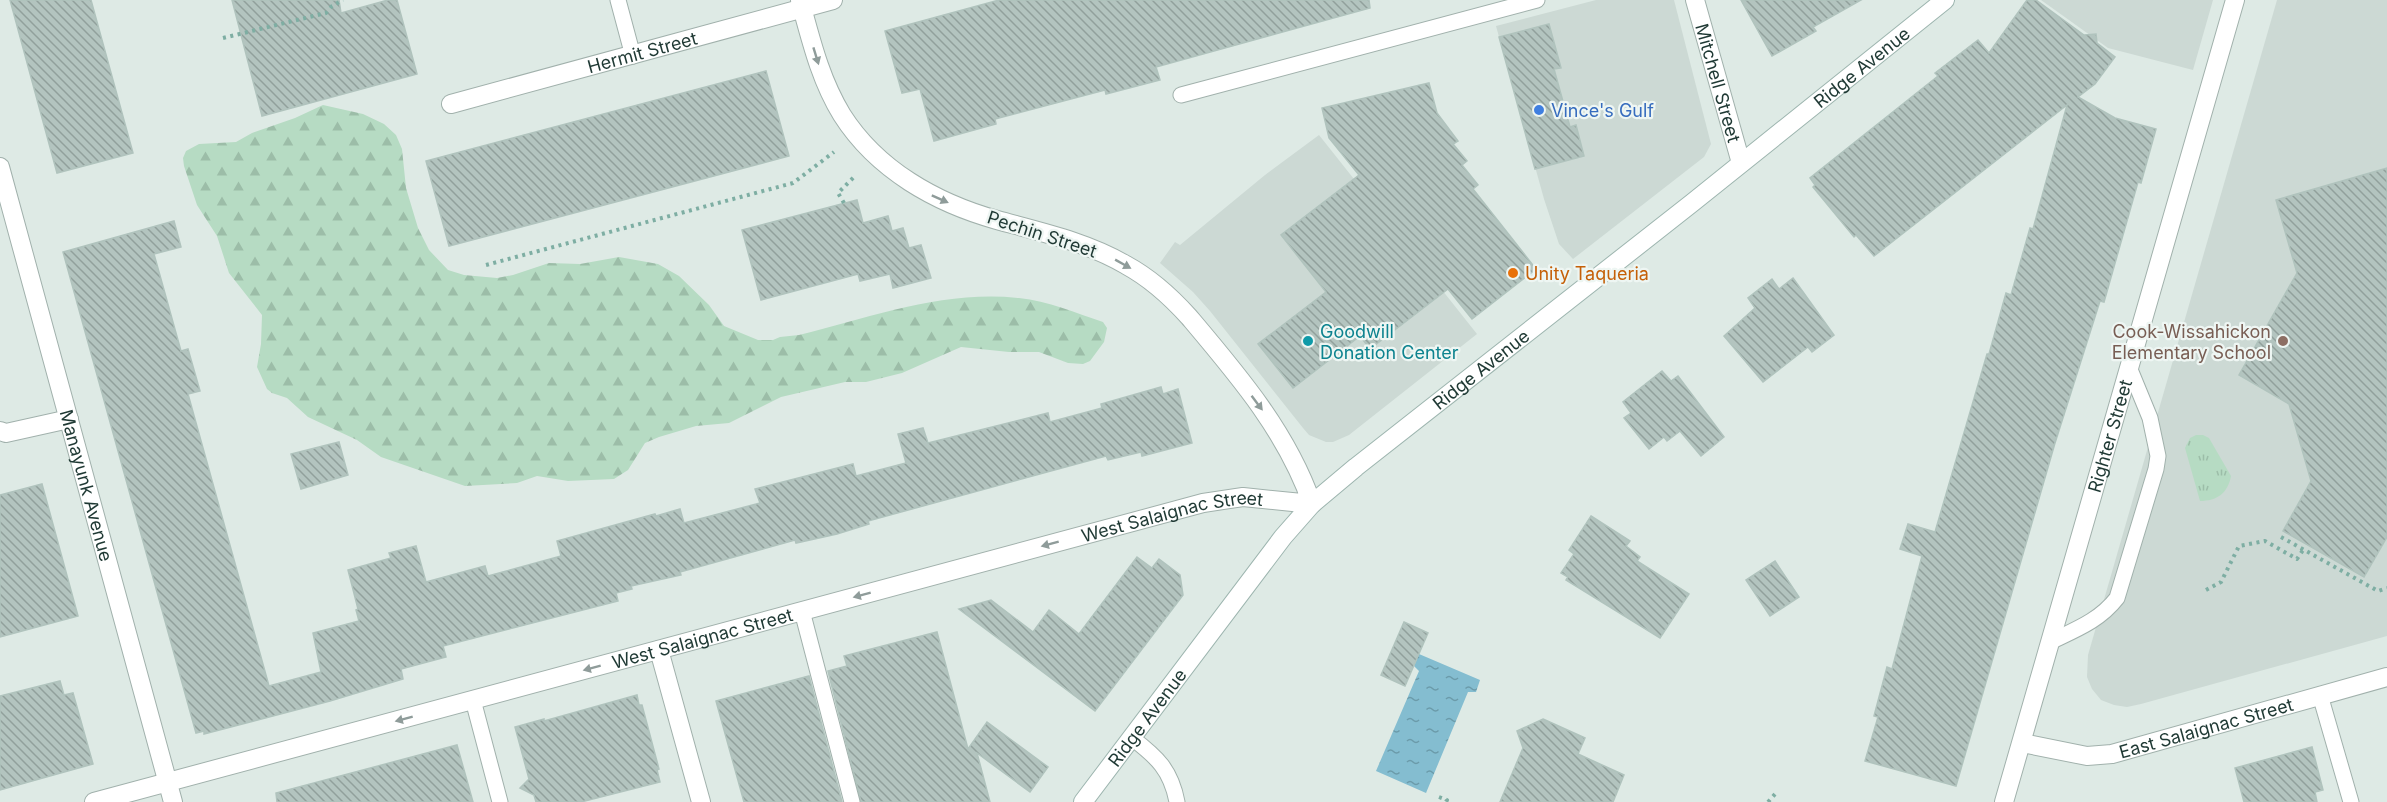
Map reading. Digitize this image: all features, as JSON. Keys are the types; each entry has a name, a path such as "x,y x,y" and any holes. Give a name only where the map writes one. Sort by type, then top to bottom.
{"street":[{"name":"Hermit Street","path":"451,104 633,56 801,4 833,0"},
{"name":"Mitchell Street","path":"1695,0 1741,163"},
{"name":"Ridge Avenue","path":"1083,802 1254,573 1312,504 1945,0"},
{"name":"Righter Street","path":"2004,802 2235,0"},
{"name":"Pechin Street","path":"801,4 821,74 831,94 843,116 880,158 902,177 929,194 994,219 1077,243 1126,265 1147,279 1174,301 1189,317 1273,424 1301,472 1312,504"},
{"name":"Manayunk Avenue","path":"0,167 173,802"},
{"path":"0,432 6,433 69,419"},
{"name":"West Salaignac Street","path":"94,802 1203,502 1243,497 1312,504"},
{"path":"659,650 701,802"},
{"name":"East Salaignac Street","path":"2022,744 2087,756 2112,754 2387,676"}],"lane":[{"path":"618,0 633,56"},
{"path":"1181,95 1537,0"},
{"path":"2052,641 2092,622 2108,610 2117,598 2156,469 2157,450 2150,418 2129,368"},
{"path":"802,611 852,802"},
{"path":"2320,695 2351,802"},
{"path":"473,700 500,802"},
{"path":"1132,738 1157,757 1166,770 1177,802"}],"path":[{"path":"224,38 326,13 332,6 343,0"},
{"path":"486,265 793,183 834,152"},
{"path":"844,203 838,193 855,176"},
{"path":"2281,537 2378,591 2387,588"},
{"path":"2206,590 2221,582 2239,546 2265,541 2297,560 2303,550"},
{"path":"1768,802 1776,793"},
{"path":"1439,797 1447,800 1446,802"}],"shaded area":[{"path":"1596,0 1674,0 1711,144 1704,157 1573,259 1559,244 1544,199 1496,26"},
{"path":"2041,0 2213,0 2193,70 2108,48"},
{"name":"Cook-Wissahickon Elementary School","path":"2277,0 2387,0 2387,636 2141,704 2127,707 2114,705 2101,700 2092,689 2087,677 2088,655"},
{"path":"1319,135 1477,334 1349,435 1333,442 1326,442 1309,435 1210,311 1193,292 1160,263 1175,242 1180,245 1265,175"}],"green space":[{"path":"323,105 363,114 384,124 396,135 402,149 406,188 418,228 429,250 448,270 464,275 497,278 549,263 580,264 619,257 658,264 679,276 709,305 724,326 758,340 773,340 799,335 935,301 990,297 1019,298 1051,305 1103,322 1107,328 1104,342 1090,361 1083,364 1068,363 1039,352 1009,352 961,347 902,373 866,382 845,382 781,397 729,423 696,426 659,437 645,443 628,470 614,479 568,481 537,476 517,483 465,486 381,457 357,440 308,417 287,398 267,389 257,367 262,315 229,273 217,236 197,205 183,158 186,151 199,144 236,142 252,133 295,118"},
{"path":"2196,435 2209,438 2231,476 2230,482 2221,495 2206,501 2200,501 2185,448 2190,438"}],"water":[{"path":"1419,654 1480,680 1476,692 1468,692 1426,793 1376,771 1419,671 1414,666"}],"building":[{"path":"10,0 91,0 133,153 57,173"},
{"path":"232,0 339,0 341,13 388,0 397,0 417,74 262,116"},
{"path":"999,0 1369,0 1370,8 1156,67 1160,80 1106,94 1105,90 995,119 996,124 934,141 920,89 902,93 885,31"},
{"path":"1741,0 1861,0 1813,27 1816,31 1772,56"},
{"path":"2027,0 2036,0 2084,35 2096,34 2097,43 2115,57 2095,84 2078,97 2115,118 2156,129 2141,183 2138,182 2104,302 2100,301 2055,443 1956,786 1865,761 1878,717 1874,716 1887,667 1892,669 1922,556 1900,549 1908,524 1935,532 2006,293 2011,295 2030,228 2033,229 2067,105 1874,256 1856,235 1854,237 1813,187 1815,185 1810,178 1938,76 1935,73 1978,40 1989,53"},
{"path":"1549,24 1561,68 1554,69 1570,127 1576,125 1584,156 1535,169 1499,37"},
{"path":"766,71 789,156 449,246 426,161"},
{"path":"1429,83 1437,113 1458,141 1453,144 1467,161 1462,165 1478,185 1473,189 1536,269 1472,319 1448,289 1370,349 1360,336 1293,388 1258,344 1326,292 1281,235 1359,175 1329,138 1322,108"},
{"path":"2387,168 2387,537 2364,577 2283,531 2311,481 2289,404 2239,375 2297,273 2276,200"},
{"path":"857,200 863,223 888,216 892,231 903,228 909,248 921,245 931,278 893,288 890,274 860,281 858,274 761,300 742,230"},
{"path":"174,221 181,247 154,254 181,351 188,349 200,391 188,394 269,686 321,672 313,633 359,621 348,570 391,558 389,553 416,546 426,582 485,566 488,576 561,556 557,541 655,514 656,516 680,509 684,523 760,503 755,489 853,464 856,476 906,463 898,434 923,428 928,443 1048,413 1050,422 1102,408 1101,404 1161,387 1163,394 1178,389 1192,443 1142,456 1141,452 1108,460 1106,456 868,521 869,524 837,534 796,543 795,540 680,572 681,575 631,586 632,589 616,593 618,601 443,646 446,657 401,669 403,679 204,734 204,731 196,733 63,252"},
{"path":"1793,278 1834,335 1812,352 1808,347 1763,382 1724,336 1755,308 1748,298 1772,279 1779,289"},
{"path":"1662,371 1671,381 1678,376 1724,437 1701,456 1680,431 1667,441 1664,437 1649,449 1624,418 1631,413 1623,402"},
{"path":"339,442 348,475 301,489 291,454"},
{"path":"42,484 78,616 0,637 0,495"},
{"path":"1591,516 1630,541 1626,546 1640,557 1637,561 1689,594 1660,638 1566,580 1568,577 1561,573 1574,554 1569,550"},
{"path":"1137,557 1152,568 1159,559 1180,575 1183,595 1095,711 959,609 991,600 1033,632 1049,610 1079,634"},
{"path":"1775,561 1799,597 1770,616 1746,580"},
{"path":"1404,622 1428,633 1405,686 1381,675"},
{"path":"937,632 968,749 987,722 1048,767 1030,792 977,753 990,802 861,802 828,671 847,666 844,656"},
{"path":"809,676 842,802 744,802 716,701"},
{"path":"60,681 64,695 73,693 93,764 0,790 0,696"},
{"path":"637,695 639,705 642,705 659,769 657,770 660,782 581,802 536,802 534,795 520,788 529,779 515,727"},
{"path":"1543,719 1585,738 1578,754 1624,775 1613,802 1500,802 1523,748 1517,731"},
{"path":"457,745 473,802 277,802 276,793"},
{"path":"2312,747 2323,790 2315,792 2317,802 2244,802 2235,768"}],"place":[{"name":"Vince's Gulf","path":"1539,110"},
{"name":"Unity Taqueria","path":"1513,273"},
{"name":"Goodwill Donation Center","path":"1308,341"},
{"name":"Cook-Wissahickon Elementary School","path":"2283,341"}]}
